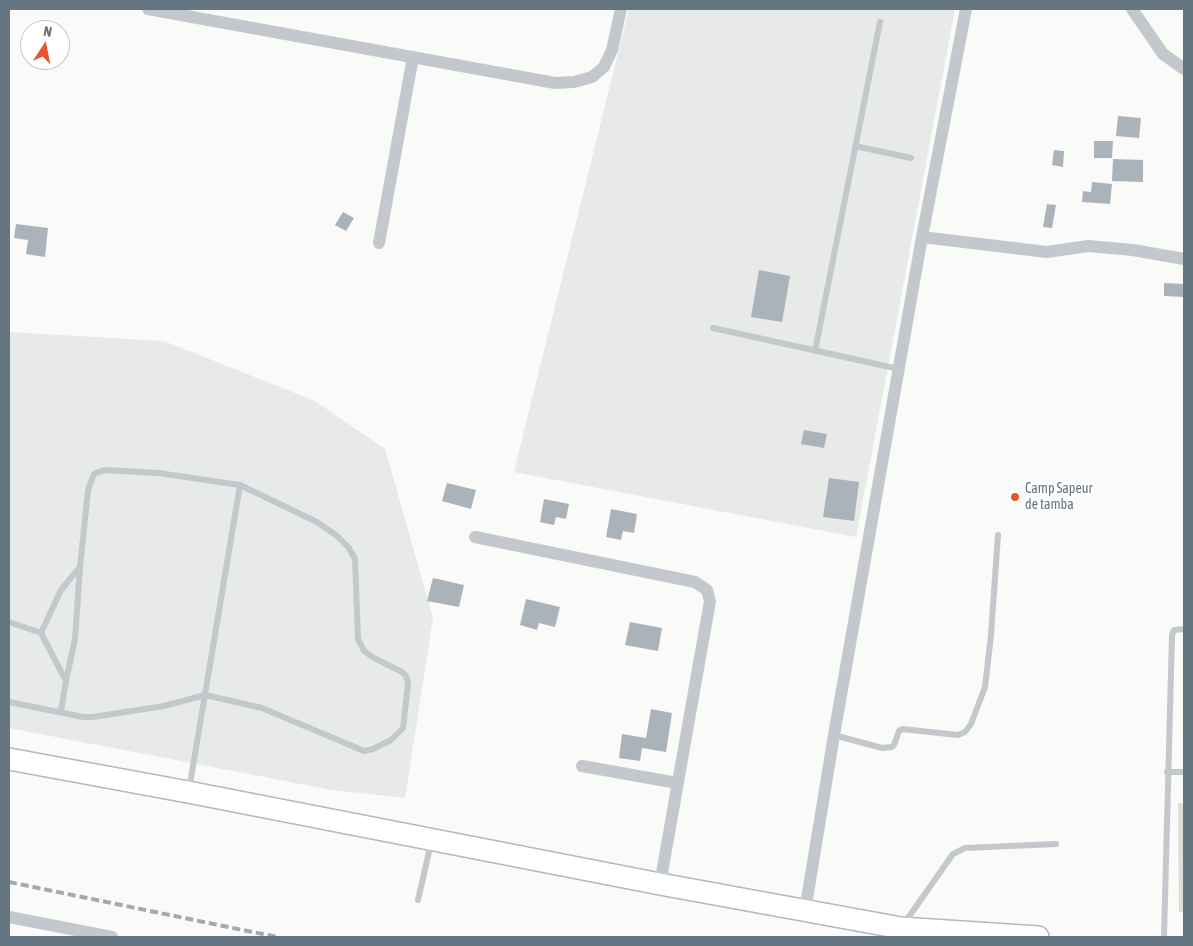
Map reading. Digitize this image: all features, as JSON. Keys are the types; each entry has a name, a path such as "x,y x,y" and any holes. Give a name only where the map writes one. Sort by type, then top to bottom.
{"highway":[{"path":"9,759 660,884 901,928 923,934 1038,937"}],"street":[{"path":"148,9 555,83 574,82 592,77 604,67 612,50 621,9"},
{"path":"805,911 834,735 922,237 966,9"},
{"path":"1132,9 1163,54 1184,69"},
{"path":"379,243 413,57"},
{"path":"922,237 1047,252 1088,246 1133,250 1184,258"},
{"path":"475,537 696,582 708,590 710,601 660,884"},
{"path":"582,766 677,783"},
{"path":"9,917 73,933 112,937"}],"lane":[{"path":"815,350 880,22"},
{"path":"855,146 911,158"},
{"path":"713,328 899,369"},
{"path":"9,702 83,717 93,717 164,706 205,695 262,708 364,751 392,740 403,728 408,684 406,676 402,672 364,651 358,639 355,559 349,548 337,536 317,522 240,485 158,474 104,470 94,474 88,490 75,639 61,712"},
{"path":"188,792 240,485"},
{"path":"834,735 882,748 892,747 899,731 902,730 958,735 965,732 971,724 985,687 991,635 998,535"},
{"path":"41,633 61,590 80,567"},
{"path":"9,622 41,633 66,681"},
{"path":"1164,937 1172,635 1174,630 1184,629"},
{"path":"1168,772 1184,772"},
{"path":"418,900 432,840"},
{"path":"901,928 953,854 965,848 1056,844"}],"shaded area":[{"path":"629,9 955,9 856,537 514,472"},
{"path":"9,332 164,341 315,401 385,449 433,618 405,798 332,790 9,728"},
{"path":"1178,803 1184,803 1184,912 1179,912"}],"building":[{"path":"1118,116 1141,118 1139,138 1116,136"},
{"path":"1094,141 1113,141 1112,158 1094,158"},
{"path":"1054,150 1064,151 1063,167 1052,165"},
{"path":"1113,159 1143,160 1143,182 1112,181"},
{"path":"1092,182 1112,184 1110,204 1082,202 1083,191 1091,192"},
{"path":"1047,204 1056,205 1052,228 1043,227"},
{"path":"343,212 354,218 346,231 335,225"},
{"path":"16,224 48,228 45,257 26,254 28,240 14,238"},
{"path":"759,270 790,276 782,322 751,317"},
{"path":"1164,283 1184,284 1184,297 1164,296"},
{"path":"804,430 827,434 824,448 801,444"},
{"path":"829,478 859,482 854,521 823,517"},
{"path":"447,483 476,490 471,509 442,501"},
{"path":"544,499 569,504 566,519 556,517 554,525 540,522"},
{"path":"611,509 637,514 634,533 623,531 621,540 606,537"},
{"path":"433,578 464,585 459,607 427,601"},
{"path":"526,599 560,607 555,627 539,623 537,630 520,625"},
{"path":"630,622 662,628 658,651 625,645"},
{"path":"651,709 672,713 666,752 642,748 640,761 619,758 622,734 646,738"}],"railway":[{"path":"9,882 277,937"}],"place":[{"name":"Camp Sapeur de tamba","path":"1015,497"}]}
